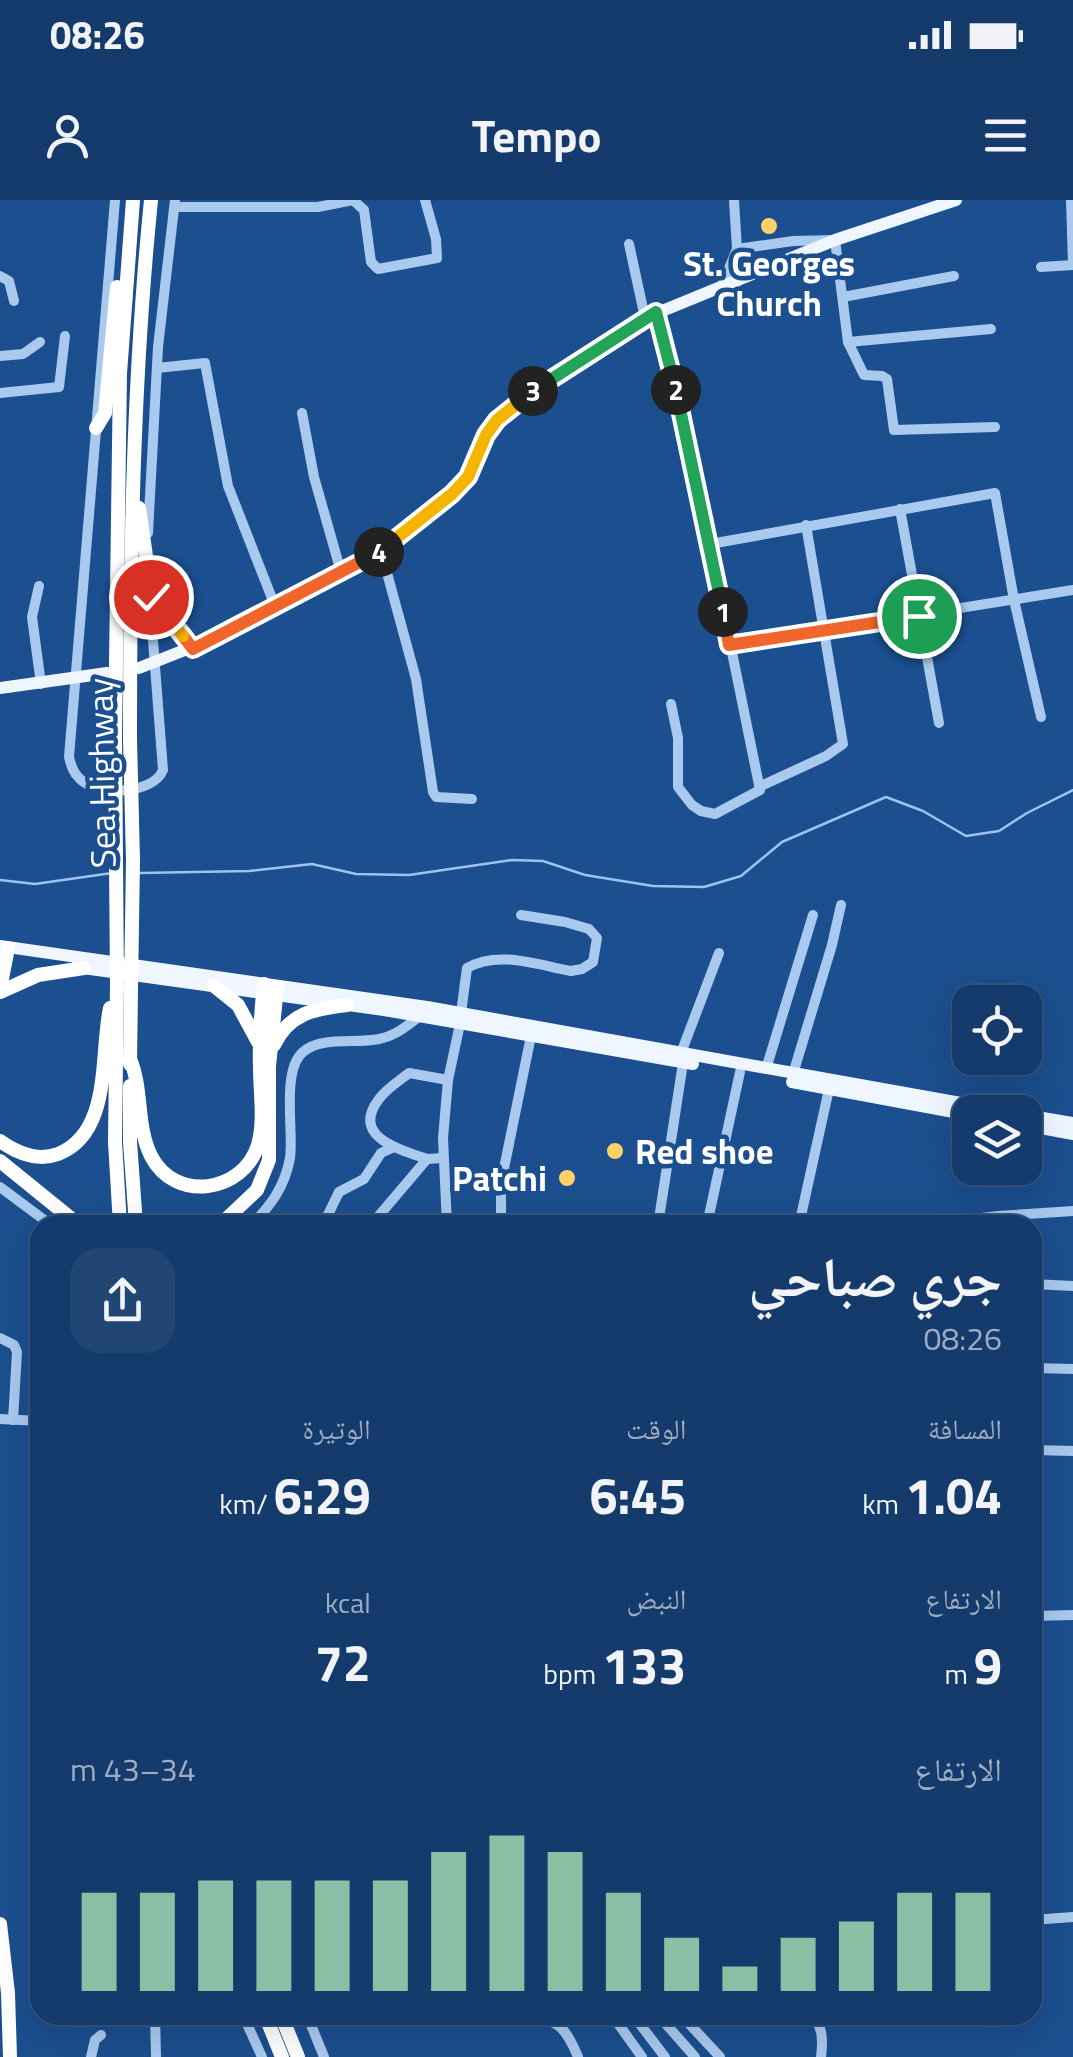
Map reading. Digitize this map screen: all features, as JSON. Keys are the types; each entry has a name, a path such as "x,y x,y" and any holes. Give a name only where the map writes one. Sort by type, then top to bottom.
{"highway":[{"name":"Sea Highway","path":"119,1215 115,1142 121,989 133,860 122,738 120,373 133,200"},
{"name":"Sea Highway","path":"122,738 139,342 151,200"},
{"path":"96,428 104,413 120,258 131,223"},
{"path":"133,462 146,556"},
{"path":"4,950 0,991 38,975 84,968"},
{"path":"214,985 238,1005 266,1048 272,1121 264,1177 251,1198 231,1215"},
{"path":"0,1141 21,1154 52,1156 83,1137 96,1112 109,1010 121,989"},
{"name":"Sea Highway","path":"121,989 130,1059 135,1215"},
{"path":"130,1059 152,1158 186,1186 204,1188 232,1179 252,1159 262,1127 270,990"},
{"path":"266,1048 294,1018 317,1009 346,1005"},
{"path":"0,1161 67,1215"},
{"path":"0,1924 10,2057"},
{"path":"269,2025 282,2057"},
{"path":"285,2025 298,2057"}],"main road":[{"path":"139,668 193,649 381,551 460,486 468,477 486,435 514,404 650,315 836,240 956,200"},
{"path":"0,688 108,674"},
{"path":"4,950 178,969 346,1005 461,1019 531,1036 766,1069 952,1102"},
{"path":"4,950 84,968 270,990 461,1019 952,1112"},
{"path":"1042,1118 1073,1123"},
{"path":"1042,1128 1073,1134"}],"street":[{"path":"115,200 69,756 72,768 90,786 100,789 150,786 159,780 164,763 146,556 157,368 175,204 318,208 353,200 364,210 372,262 378,269 436,258 438,247 425,200"},
{"path":"734,200 737,249 728,282 747,313"},
{"path":"1040,267 1073,265 1071,200"},
{"path":"737,249 836,240 848,342 864,375 886,379 894,430 995,426"},
{"path":"628,244 710,544 761,786"},
{"path":"0,276 9,281 14,301"},
{"path":"843,298 954,276"},
{"path":"848,342 991,329"},
{"path":"0,393 59,388 65,336"},
{"path":"0,356 23,354 40,342"},
{"path":"157,368 205,363 228,486 275,606"},
{"path":"302,413 314,478 341,572"},
{"path":"710,544 995,493 1014,600 1042,717"},
{"path":"900,509 939,722"},
{"path":"672,704 678,738 678,787 701,812 716,814 843,744 806,525"},
{"path":"381,551 416,679 433,792 443,798 472,799"},
{"path":"39,586 32,617 41,684"},
{"path":"729,645 1073,590"},
{"path":"151,597 193,649"},
{"path":"793,1074 841,905"},
{"path":"446,1215 443,1158 448,1080 467,968 494,959 571,972 593,962 597,938 589,929 521,915"},
{"path":"766,1069 813,915"},
{"path":"659,1215 682,1058 720,953"},
{"path":"260,1215 276,1198 287,1170 291,1076 299,1055 316,1044 396,1034 420,1016"},
{"path":"501,1215 501,1183 531,1036"},
{"path":"376,1160 371,1121 379,1099 408,1072 448,1080"},
{"path":"709,1215 740,1072"},
{"path":"801,1215 829,1089"},
{"path":"373,1131 392,1148"},
{"path":"327,1215 336,1196 364,1179 386,1149 443,1158"},
{"path":"379,1215 427,1158"},
{"path":"0,1187 38,1215"},
{"path":"1013,1215 1073,1211"},
{"path":"1042,1284 1073,1286"},
{"path":"0,1338 14,1345 17,1352 14,1420"},
{"path":"1042,1368 1073,1369"},
{"path":"0,1419 30,1420"},
{"path":"1042,1450 1073,1451"},
{"path":"1042,1616 1073,1615"},
{"path":"1042,1919 1073,1917"},
{"path":"155,2025 156,2057"},
{"path":"248,2025 262,2057"},
{"path":"311,2025 324,2057"},
{"path":"559,2025 568,2034 578,2057"},
{"path":"619,2025 642,2057"},
{"path":"641,2025 665,2057"},
{"path":"667,2025 695,2057"},
{"path":"690,2025 720,2057"},
{"path":"818,2025 821,2057"},
{"path":"90,2057 100,2034"}],"waterway":[{"path":"140,873 249,871 312,864 356,874 409,875 512,860 543,861 585,875 653,886 704,887 741,876 782,842 886,797 923,811 966,836 999,831 1073,790"},
{"path":"0,880 35,884 112,873"}],"place":[{"name":"St. Georges Church","path":"769,226"},
{"name":"Red shoe","path":"615,1151"},
{"name":"Patchi","path":"567,1178"}],"route":[{"path":"151,597 193,649 381,551 468,477 486,435 514,404 656,312 710,544 729,645 919,616"}]}
